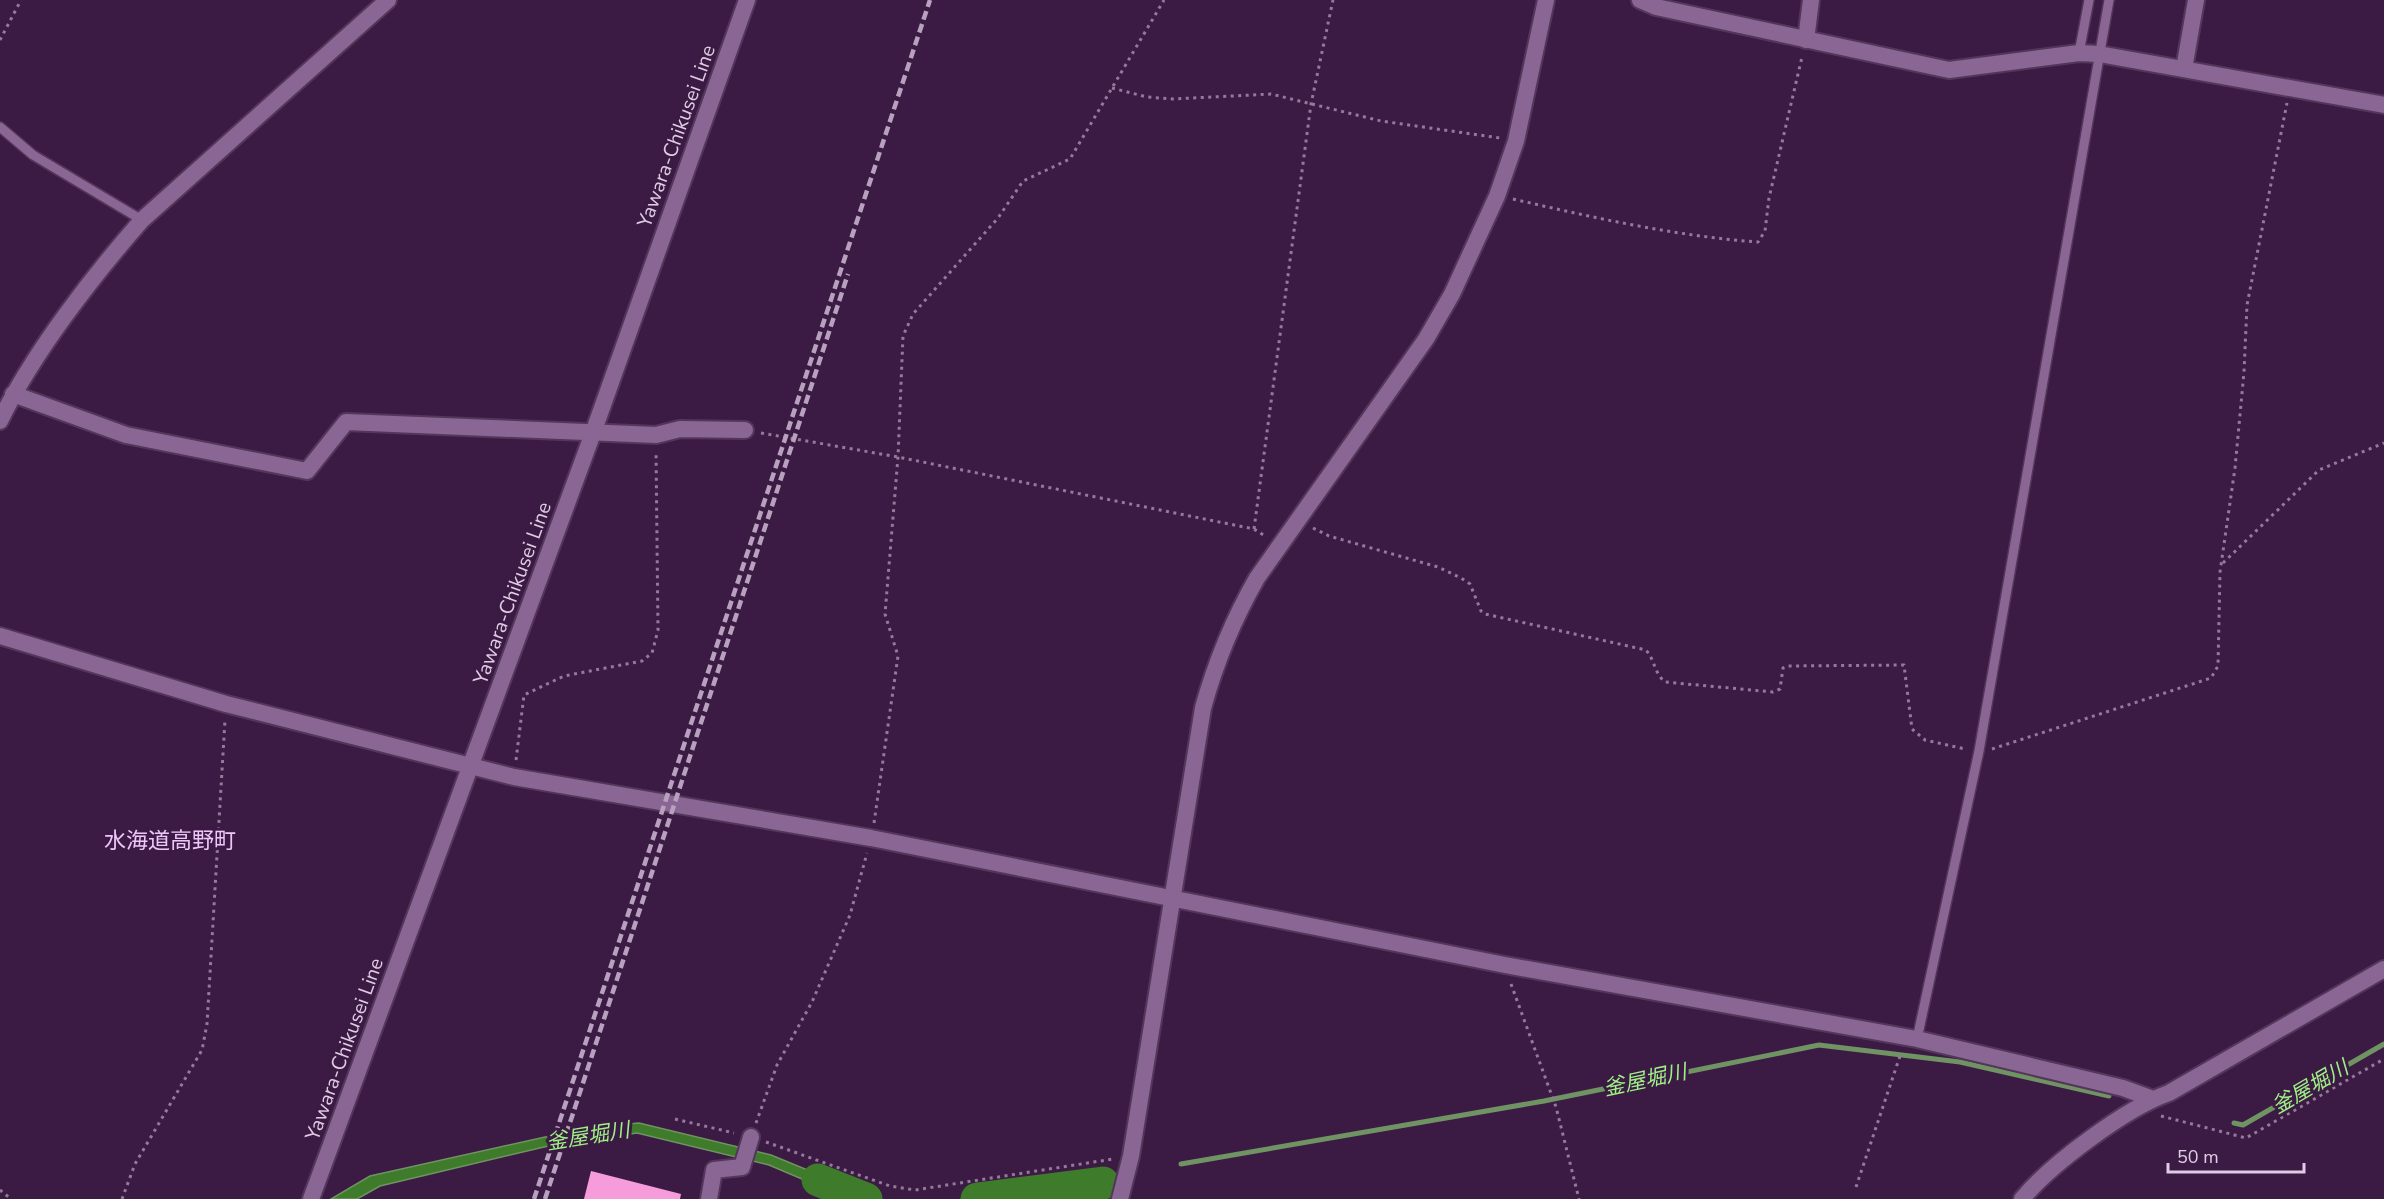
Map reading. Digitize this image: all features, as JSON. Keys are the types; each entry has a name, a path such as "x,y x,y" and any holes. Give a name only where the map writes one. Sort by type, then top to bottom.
{"street":[{"path":"0,421 13,394 109,258 142,220 388,0"},
{"name":"Yawara-Chikusei Line","path":"310,1199 593,433 747,0"},
{"path":"1120,1199 1131,1156 1203,708 1220,652 1236,616 1257,579 1426,339 1452,294 1497,196 1516,141 1546,0"},
{"path":"1640,0 1656,7 1949,70 2079,53 2099,54 2384,105"},
{"path":"1806,40 1811,0"},
{"path":"2184,69 2196,0"},
{"path":"13,394 126,435 307,471 346,422 656,435 680,429 745,430"},
{"path":"0,636 226,704 514,777 871,838 1505,965 1912,1038 2123,1088 2153,1099"},
{"path":"2022,1199 2076,1150 2153,1099 2169,1093 2384,969"},
{"path":"709,1199 714,1170 742,1167 752,1137"}],"lane":[{"path":"2079,53 2089,0"},
{"path":"1912,1038 1979,751 2109,0"},
{"path":"0,127 33,155 142,220"}],"path":[{"path":"0,40 21,0"},
{"path":"752,1137 777,1065 812,1002 850,915 871,838 898,656 885,614 898,457 903,336 912,314 998,218 1023,182 1070,159 1164,0"},
{"path":"745,430 898,457 1254,529 1311,104 1333,0"},
{"path":"1497,196 1627,225 1703,238 1758,242 1765,231 1769,198 1806,40"},
{"path":"1112,87 1148,97 1173,99 1271,94 1381,121 1516,141"},
{"path":"1979,751 1984,752 2211,678 2218,666 2222,564 2236,456 2247,305 2290,88"},
{"path":"514,777 524,695 564,676 642,661 652,653 658,630 656,435"},
{"path":"2222,564 2319,470 2384,443"},
{"path":"1298,520 1329,537 1438,567 1461,578 1470,584 1481,611 1485,614 1646,650 1652,657 1657,675 1665,681 1773,692 1780,689 1782,668 1788,666 1904,665 1912,729 1925,740 1965,749"},
{"path":"122,1199 135,1164 202,1050 207,1024 226,704"},
{"path":"1505,965 1556,1107 1579,1199"},
{"path":"1856,1187 1912,1038"},
{"path":"2136,1110 2246,1138 2384,1059"},
{"path":"675,1119 752,1137 890,1186 915,1190 1131,1156"},
{"path":"0,1190 11,1199"}],"water":[{"path":"639,1123 771,1155 861,1192 860,1199 849,1199 769,1165 637,1133 544,1147 380,1186 357,1199 331,1199 370,1176 590,1127"}],"building":[{"path":"591,1171 681,1194 680,1199 584,1199"}],"waterway":[{"name":"釜屋堀川","path":"2234,1123 2243,1125 2384,1044"},
{"name":"釜屋堀川","path":"1181,1164 1544,1101 1819,1045 1960,1062 2109,1096"},
{"name":"釜屋堀川","path":"818,1180 866,1199"},
{"name":"釜屋堀川","path":"977,1199 1103,1183"}],"railway":[{"path":"534,1199 930,0"},
{"path":"545,1199 848,274"}],"district":[{"name":"水海道高野町","path":"170,840"}]}
